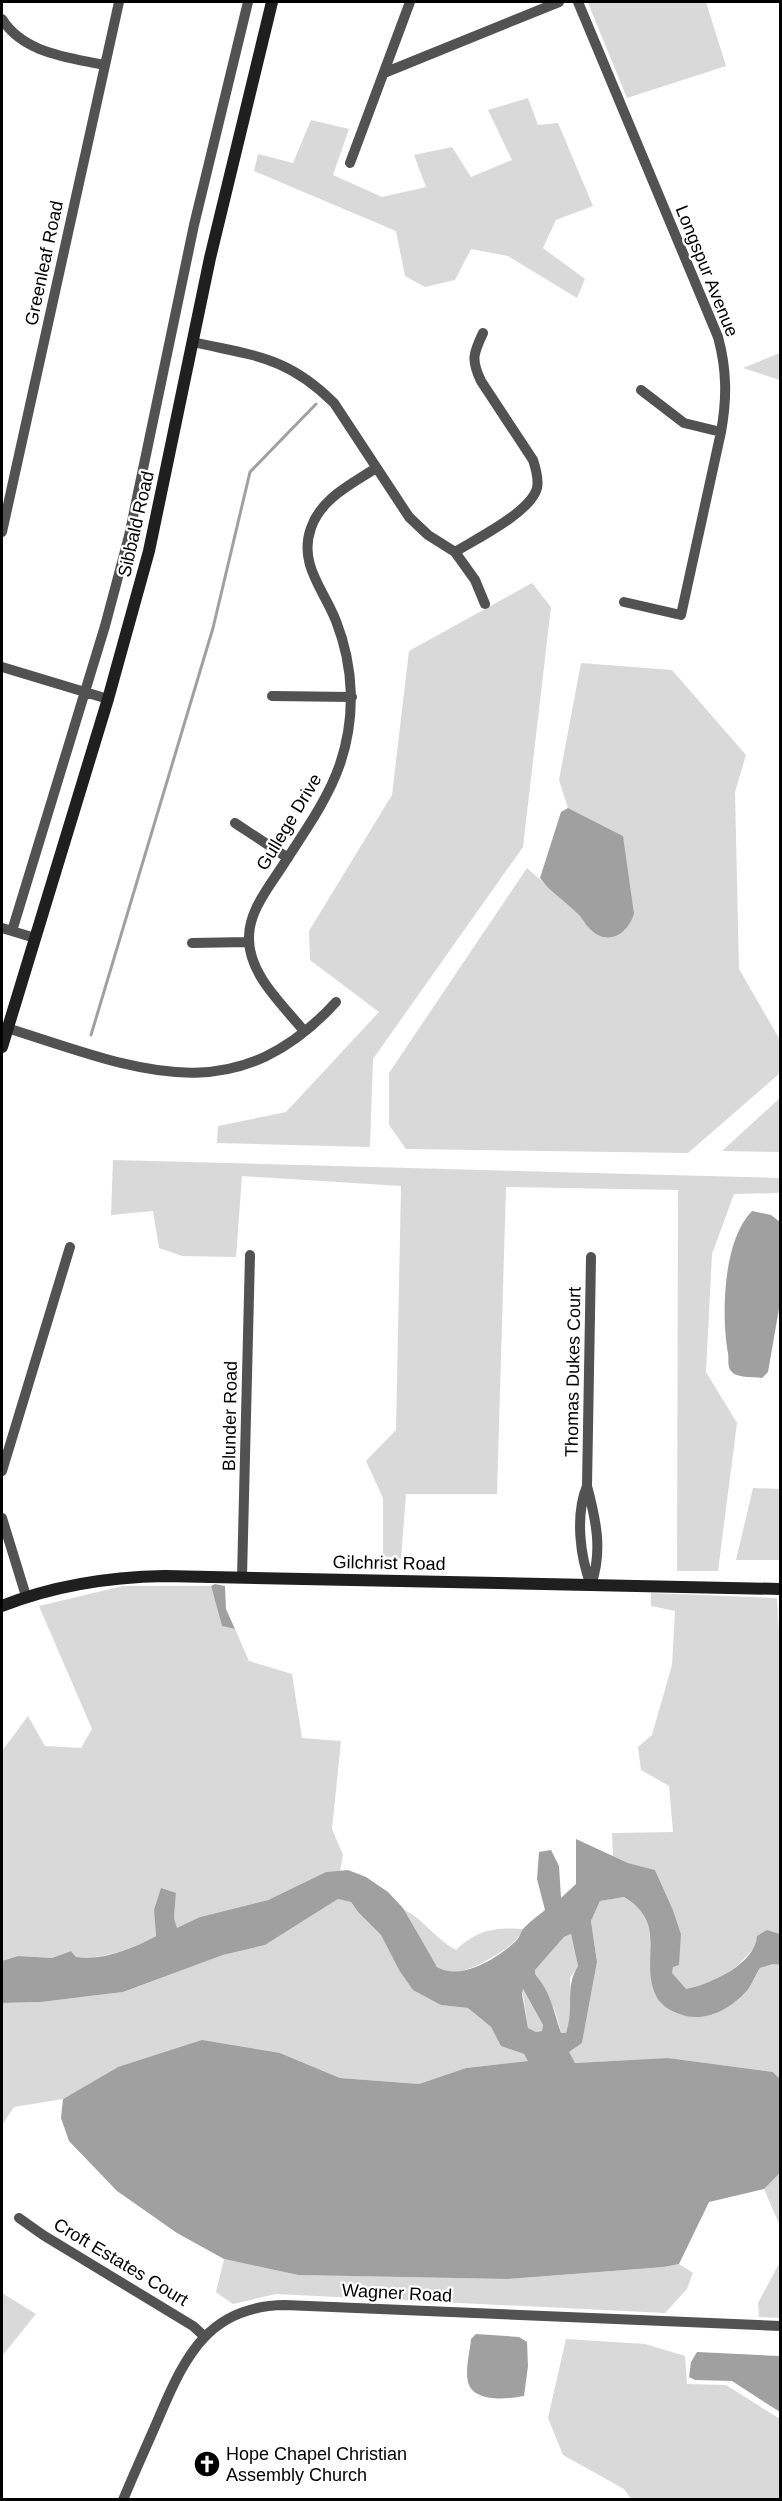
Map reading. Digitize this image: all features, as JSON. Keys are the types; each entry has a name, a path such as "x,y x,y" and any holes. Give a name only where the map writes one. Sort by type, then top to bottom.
{"street":[{"name":"Greenleaf Road","path":"2,532 119,2"},
{"path":"35,938 7,930 84,692 131,526 191,236 248,2"},
{"name":"Sibbald Road","path":"2,1047 108,699 152,541 216,235 272,2"},
{"path":"350,164 410,2"},
{"path":"384,73 559,2"},
{"name":"Longspur Avenue","path":"578,2 718,338 726,382 726,406 721,432 681,615 624,602"},
{"path":"2,19 8,30 28,45 104,65"},
{"path":"455,552 523,509 530,502 537,488 533,460 481,381 475,368 474,353 483,333"},
{"path":"193,342 269,359 303,375 334,403 409,518 418,527 455,552 475,580 485,604"},
{"path":"641,390 684,423 721,432"},
{"name":"Gullege Drive","path":"248,942 249,927 254,914 320,807 340,764 350,722 350,672 343,642 329,604 310,567 307,554 311,528 326,503 376,468"},
{"path":"2,667 108,699"},
{"path":"272,696 351,697"},
{"path":"234,823 288,858"},
{"path":"192,943 248,942 259,974 304,1031"},
{"path":"7,1028 128,1065 180,1073 219,1070 247,1063 281,1048 318,1021 336,1002"},
{"path":"2,1471 70,1247"},
{"name":"Blunder Road","path":"242,1577 250,1255"},
{"name":"Thomas Dukes Court","path":"591,1257 587,1486 580,1502 585,1568 591,1585"},
{"path":"2,1518 26,1596"},
{"name":"Gilchrist Road","path":"2,1606 26,1596 69,1585 125,1576 780,1589"},
{"name":"Croft Estates Court","path":"20,2218 43,2235 193,2326 204,2336"},
{"name":"Wagner Road","path":"123,2499 178,2374 191,2351 204,2336 232,2316 275,2305 780,2326"}],"shaded area":[{"path":"706,2 726,66 627,98 588,3"},
{"path":"528,98 538,125 558,123 593,206 556,220 543,248 585,279 577,298 508,256 471,249 455,280 425,287 405,276 396,231 254,171 258,154 293,163 311,120 349,129 333,175 382,197 426,187 414,155 452,147 471,177 512,160 488,110"},
{"path":"780,353 780,380 743,368"},
{"path":"532,583 551,607 523,847 373,1059 370,1147 217,1143 218,1126 286,1112 379,1012 310,960 309,931 392,795 409,651"},
{"path":"581,663 672,670 746,755 735,792 739,969 780,1040 780,1073 688,1153 406,1149 389,1125 389,1073 527,868 580,915 589,928 623,836 568,808 559,780"},
{"path":"568,808 623,836 634,914 627,928 616,936 603,937 596,934 540,878 561,812"},
{"path":"780,1098 780,1152 722,1151"},
{"path":"113,1160 780,1178 780,1193 734,1194 712,1254 706,1372 737,1423 718,1571 677,1571 678,1190 506,1187 497,1494 406,1494 401,1559 383,1556 383,1498 366,1461 396,1430 401,1186 242,1176 236,1257 182,1256 159,1248 153,1211 111,1215"},
{"path":"752,1211 771,1215 780,1222 780,1303 768,1372 762,1378 741,1376 731,1371 726,1337 726,1279 730,1259 742,1224"},
{"path":"753,1488 780,1489 780,1560 736,1560"},
{"path":"215,1584 225,1586 226,1609 235,1629 222,1626 211,1586"},
{"path":"123,1586 211,1586 222,1626 235,1629 249,1661 292,1674 302,1738 341,1741 332,1829 343,1855 340,1871 326,1872 268,1900 200,1917 177,1929 174,1918 176,1893 154,1910 156,1936 118,1952 97,1957 76,1957 71,1951 52,1958 18,1956 2,1961 2,1751 28,1716 45,1746 81,1748 92,1729 39,1606"},
{"path":"651,1593 777,1598 780,1651 780,1934 767,1930 751,1952 733,1969 712,1982 686,1990 671,1973 681,1934 655,1870 628,1863 613,1856 612,1833 673,1832 669,1786 641,1770 638,1747 652,1735 672,1665 675,1611 651,1606"},
{"path":"576,1839 628,1863 655,1870 681,1934 679,1965 673,1967 672,1973 686,1989 719,1978 740,1964 755,1946 757,1936 767,1930 780,1934 780,1965 773,1964 760,1968 742,1996 716,2013 697,2017 671,2010 656,1996 650,1969 649,1930 646,1919 638,1907 624,1897 600,1901 591,1921 597,1962 582,2043 569,2052 575,2063 668,2058 773,2072 780,2079 780,2173 764,2189 709,2202 679,2264 507,2279 298,2275 224,2259 177,2233 117,2191 69,2141 61,2118 63,2099 118,2067 202,2040 280,2053 340,2078 419,2084 466,2068 528,2061 524,2054 501,2046 491,2027 468,2008 441,2005 413,1990 399,1970 381,1935 351,1902 338,1899 265,1945 223,1955 123,1992 41,2002 2,2003 2,1961 18,1956 52,1958 71,1951 76,1957 107,1956 156,1936 154,1910 161,1888 176,1893 174,1918 177,1928 200,1917 268,1900 326,1872 348,1870 366,1877 388,1892 403,1908 437,1967 457,1972 479,1966 500,1954 516,1941 525,1926 545,1910 537,1879 539,1852 551,1850 559,1866 561,1898 576,1884","holes":["571,1934 578,1966 571,1982 569,2024 566,2033 561,2033 551,2001 536,1976 535,1970 564,1937","523,1989 543,2025 542,2031 536,2032 528,2028"]},
{"path":"624,1897 641,1912 649,1928 651,1968 656,1997 750,1987 760,1968 773,1964 780,1965 780,2079 773,2072 668,2058 575,2063 568,2052 582,2043 597,1962 591,1921 600,1901"},
{"path":"338,1899 351,1902 381,1935 399,1970 441,2005 468,2008 491,2027 501,2046 524,2054 529,2061 466,2068 419,2084 340,2078 280,2053 118,2067 63,2099 14,2107 2,2125 2,2003 41,2002 123,1992 223,1955 265,1945"},
{"path":"403,1909 456,1950 471,1938 487,1931 523,1929 513,1943 479,1965 467,1970 449,1972 444,1971 432,1961"},
{"path":"571,1934 578,1966 570,1978 571,2019 566,2033 561,2033 554,2009 535,1970 564,1937"},
{"path":"522,1988 543,2025 542,2031 536,2032 528,2028"},
{"path":"780,2173 780,2226 764,2189"},
{"path":"224,2259 298,2275 507,2279 679,2264 693,2273 687,2289 665,2313 276,2294 233,2304 216,2292"},
{"path":"780,2262 780,2318 759,2317 758,2303"},
{"path":"2,2293 36,2314 2,2356"},
{"path":"476,2334 519,2337 527,2342 528,2366 524,2396 492,2398 471,2389 467,2377 467,2366 471,2339"},
{"path":"566,2339 645,2344 685,2356 687,2384 726,2385 780,2419 780,2499 631,2499 624,2489 563,2455 548,2418"},
{"path":"697,2352 780,2356 780,2412 732,2381 695,2380 689,2377 691,2362"}],"waterway":[{"path":"91,1035 213,628 250,472 316,404"}],"place":[{"name":"Hope Chapel Christian Assembly Church","path":"207,2464"}]}
